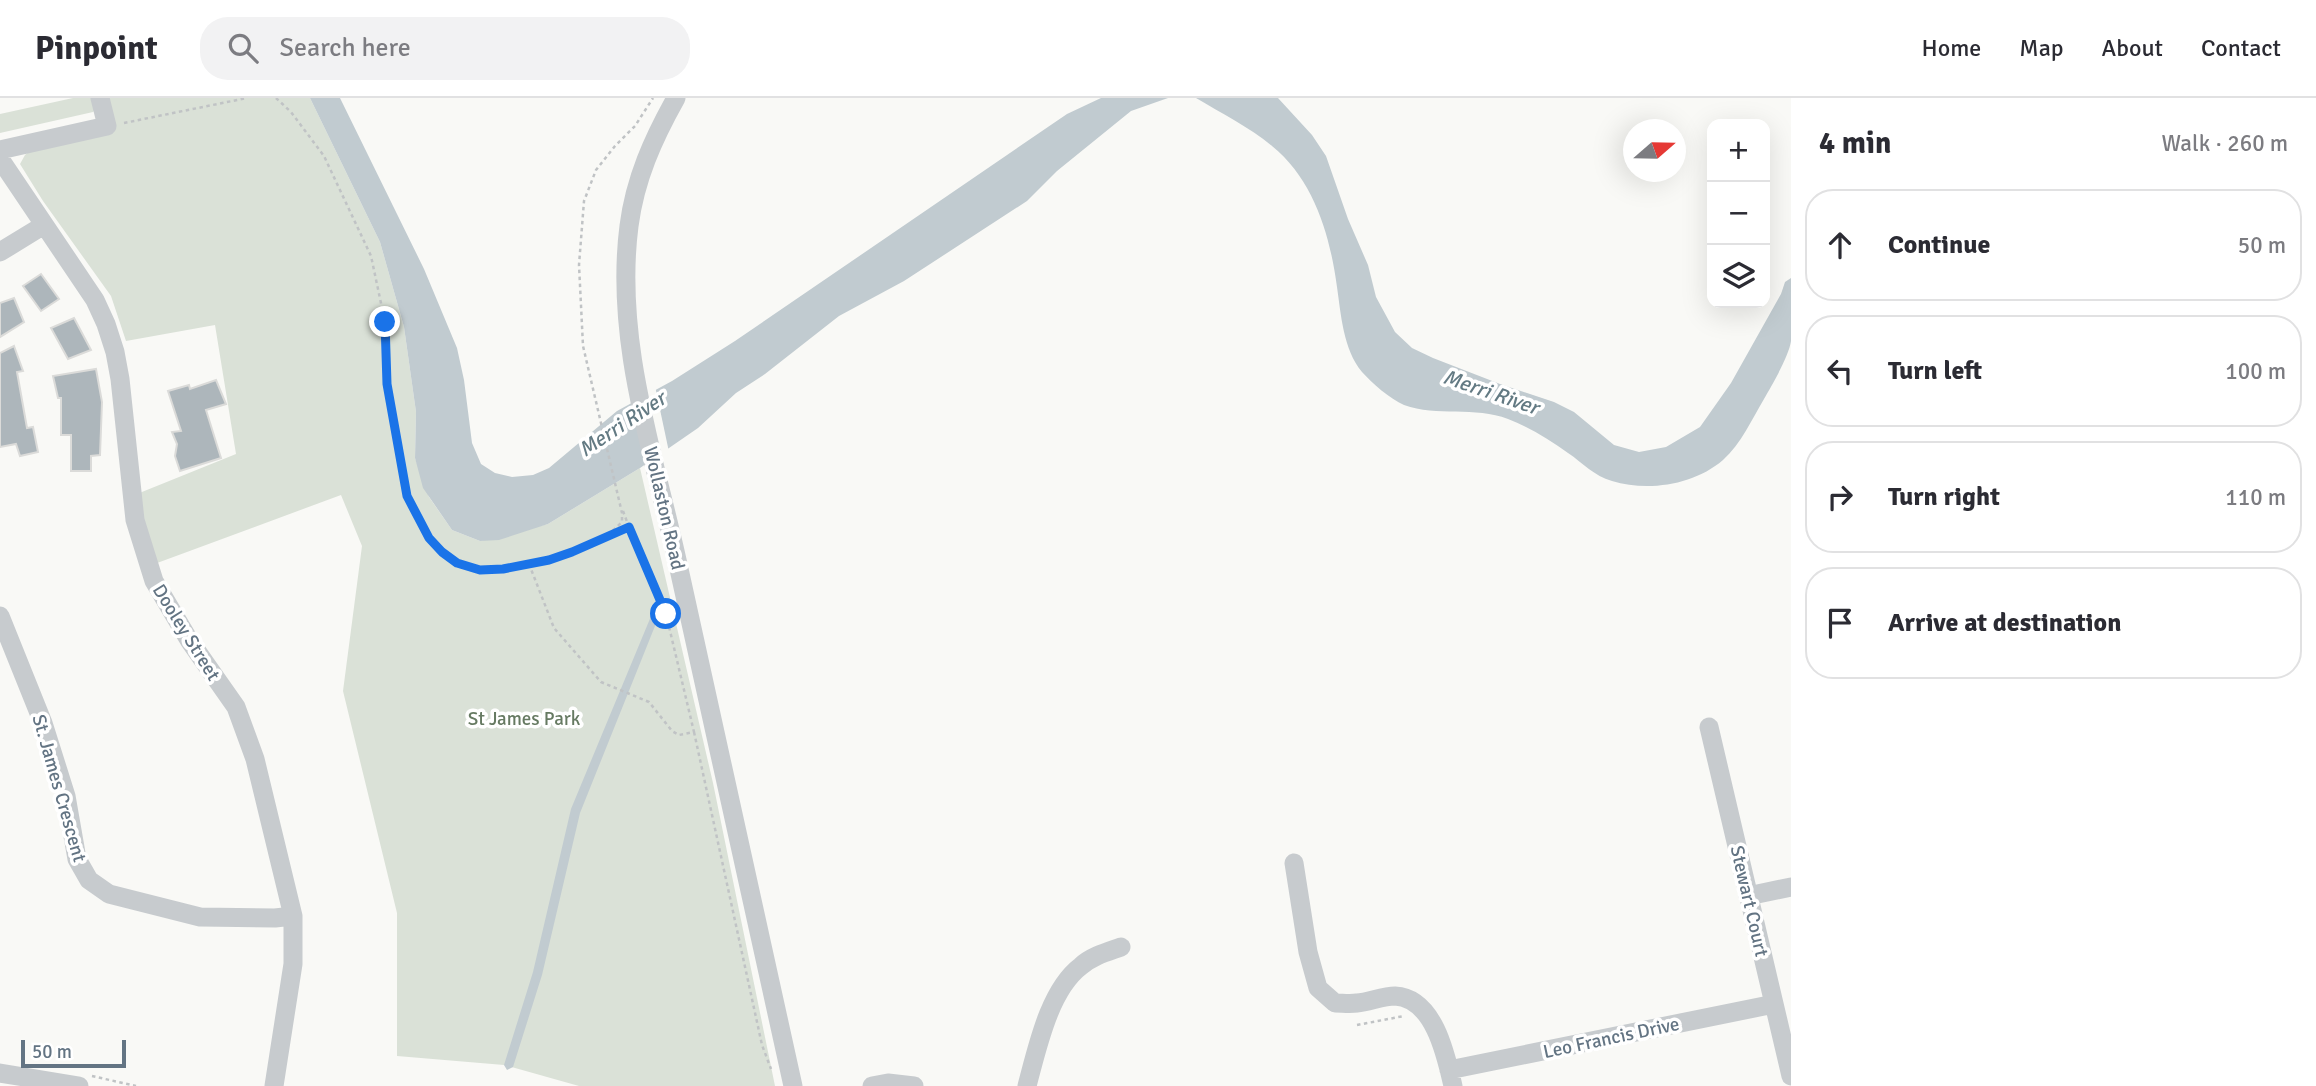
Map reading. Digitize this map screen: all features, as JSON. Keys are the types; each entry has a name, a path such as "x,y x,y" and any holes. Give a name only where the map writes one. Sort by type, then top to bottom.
{"street":[{"path":"0,150 107,126 100,98"},
{"name":"Wollaston Road","path":"676,98 656,134 638,180 629,227 627,313 635,382 793,1086"},
{"name":"Dooley Street","path":"0,159 94,300 106,324 120,379 135,520 154,581 189,640 236,707 255,759 293,916 293,964 274,1086"},
{"path":"0,252 44,225"},
{"name":"St. James Crescent","path":"0,616 43,723 66,796 76,859 89,880 109,894 200,917 293,916"},
{"name":"Stewart Court","path":"1709,727 1791,1076"},
{"path":"1294,863 1308,952 1318,988 1335,1003 1355,1003 1395,996 1413,1002 1426,1011 1451,1078"},
{"path":"1748,896 1791,887"},
{"path":"1027,1086 1045,1025 1066,980 1097,956 1121,947"},
{"name":"Leo Francis Drive","path":"1451,1078 1774,1004"},
{"path":"0,1073 22,1082 79,1086"},
{"path":"872,1086 888,1083 914,1086"}],"path":[{"path":"107,126 247,98"},
{"path":"276,98 324,156 371,256 385,322 387,384 407,496 429,538 457,563 480,570 503,569 572,552 629,527"},
{"path":"608,535 622,522 597,402 586,363 582,330 579,265 584,201 596,170 635,126 653,98"},
{"path":"619,501 666,614 762,1045 772,1074"},
{"path":"530,564 554,628 601,682 649,702 679,735 694,732"},
{"path":"1375,1000 1379,1020"},
{"path":"1357,1026 1406,1016"}],"green space":[{"path":"73,98 94,98 96,109 93,112 0,133 0,114"},
{"name":"St James Park","path":"101,98 310,98 380,242 404,327 416,412 415,458 429,497 452,530 480,541 548,524 640,468 713,783 775,1086 579,1086 504,1065 397,1056 397,913 343,691 362,546 341,495 149,566 132,496 236,454 215,325 126,341 111,296 20,164 34,147 108,130"}],"water":[{"name":"Merri River","path":"310,98 340,98 424,269 457,348 472,443 481,464 495,473 512,477 533,475 549,468 617,411 672,381 735,341 1067,114 1101,98 1168,98 1131,111 1057,171 1027,201 904,281 839,316 765,374 736,393 698,428 640,468 548,524 499,540 480,541 452,530 423,488 415,458 416,412 404,327 380,242"},
{"name":"Merri River","path":"1196,98 1278,98 1312,135 1326,156 1348,219 1368,265 1376,297 1395,332 1412,348 1500,384 1554,402 1574,412 1614,445 1639,452 1666,447 1700,427 1731,383 1781,294 1785,282 1791,278 1791,341 1784,362 1746,431 1723,460 1685,481 1655,486 1626,484 1606,479 1547,439 1508,419 1482,413 1417,409 1404,405 1371,381 1351,353 1344,331 1330,248 1318,210 1299,175 1287,160 1263,139"},
{"path":"659,597 663,606 580,813 542,975 513,1067 507,1070 504,1065 533,972 571,809"}],"pier":[{"path":"655,386 669,452 649,466 633,398"}],"building":[{"path":"41,274 59,299 41,311 23,286"},
{"path":"14,298 24,322 0,337 0,303"},
{"path":"74,318 91,350 68,359 51,328"},
{"path":"14,346 23,371 17,372 27,428 33,427 38,452 20,456 16,444 0,447 0,353"},
{"path":"96,369 102,402 100,455 91,456 91,471 71,471 71,435 61,435 61,398 58,398 53,376"},
{"path":"216,380 226,404 206,410 221,458 180,471 175,456 177,444 172,432 181,431 168,391 189,385 190,389"}],"route":[{"path":"385,322 387,384 407,496 429,538 442,552 457,563 480,570 503,569 549,560 629,527 666,614"}]}
